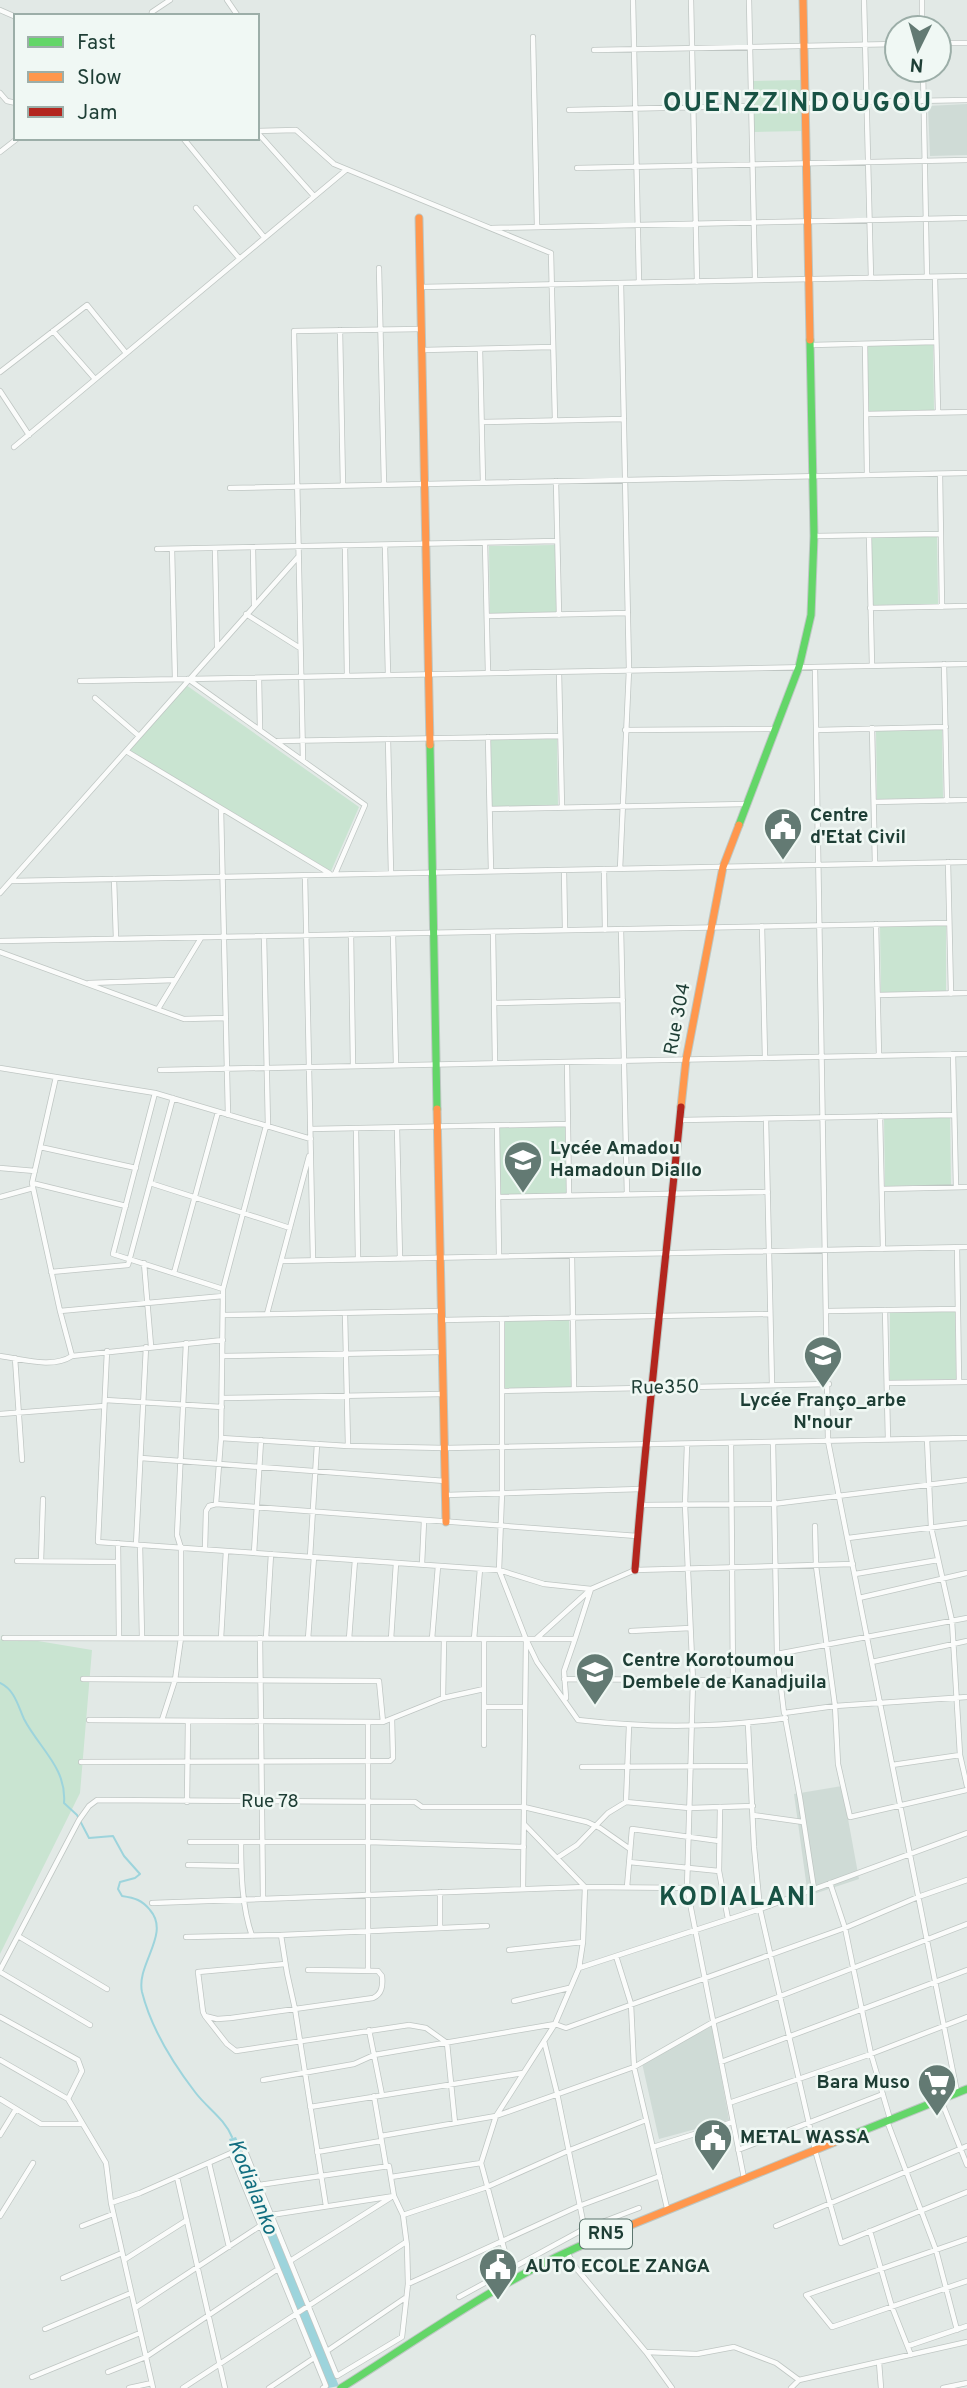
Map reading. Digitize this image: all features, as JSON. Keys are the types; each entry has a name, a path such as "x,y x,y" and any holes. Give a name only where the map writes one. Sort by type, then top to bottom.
{"main road":[{"name":"Rue 304","path":"635,1570 645,1444 661,1316 686,1060 723,867 799,667 811,615 814,536 803,0"},
{"path":"419,218 446,1522"},
{"name":"RN5","path":"341,2388 513,2279 566,2251 967,2089"}],"street":[{"path":"152,14 170,0"},
{"path":"633,0 639,283"},
{"path":"691,0 697,282"},
{"path":"749,0 755,280"},
{"path":"864,0 871,278"},
{"path":"533,37 537,227"},
{"path":"594,50 883,44"},
{"path":"923,84 927,277"},
{"path":"0,93 7,101 14,103"},
{"path":"805,103 967,100"},
{"path":"569,110 752,106"},
{"path":"259,132 296,131 334,164 346,170 551,253 555,420"},
{"path":"259,134 314,196"},
{"path":"0,152 15,140"},
{"path":"185,140 264,237"},
{"path":"577,168 967,160"},
{"path":"15,447 346,170"},
{"path":"196,208 239,258"},
{"path":"488,228 967,218"},
{"path":"379,268 384,485"},
{"path":"420,287 967,276"},
{"path":"935,277 937,412"},
{"path":"620,869 629,670 621,283"},
{"path":"0,372 87,306 127,353"},
{"path":"303,760 294,331 421,329"},
{"path":"340,330 343,485"},
{"path":"53,331 95,379"},
{"path":"810,345 936,342"},
{"path":"865,344 867,475"},
{"path":"422,350 553,347"},
{"path":"480,349 483,483"},
{"path":"0,391 29,435"},
{"path":"866,414 967,412"},
{"path":"482,422 624,419"},
{"path":"230,488 967,473"},
{"path":"940,474 942,607"},
{"path":"556,481 559,615"},
{"path":"814,536 941,534"},
{"path":"869,535 872,666"},
{"path":"157,549 557,541"},
{"path":"485,543 488,673"},
{"path":"345,545 347,676"},
{"path":"386,545 388,675"},
{"path":"253,547 254,606"},
{"path":"215,548 217,647"},
{"path":"172,549 175,679"},
{"path":"0,893 299,556"},
{"path":"870,608 967,606"},
{"path":"487,616 628,613"},
{"path":"246,614 300,649"},
{"path":"944,664 947,801"},
{"path":"80,681 967,664"},
{"path":"815,667 828,1311 828,1441 957,2093"},
{"path":"559,672 562,808"},
{"path":"259,678 260,730"},
{"path":"188,679 365,805 333,874"},
{"path":"95,698 139,736"},
{"path":"816,730 946,727"},
{"path":"625,730 774,729"},
{"path":"872,729 875,864"},
{"path":"277,741 561,736"},
{"path":"488,737 491,871"},
{"path":"388,739 391,873"},
{"path":"126,751 333,874"},
{"path":"874,802 967,800"},
{"path":"490,809 747,804"},
{"path":"221,809 228,1115"},
{"path":"948,862 951,994"},
{"path":"11,881 967,862"},
{"path":"604,869 605,930"},
{"path":"564,870 565,930"},
{"path":"305,875 313,1260"},
{"path":"114,879 116,939"},
{"path":"0,941 949,923"},
{"path":"876,924 879,1056"},
{"path":"762,926 765,1058"},
{"path":"621,929 627,1195"},
{"path":"492,932 495,1063"},
{"path":"351,934 353,1066"},
{"path":"393,934 396,1065"},
{"path":"216,1504 222,1437 223,1289 267,1126 264,936"},
{"path":"158,1009 201,937"},
{"path":"0,952 184,1019 226,1018"},
{"path":"85,983 175,980"},
{"path":"878,995 967,993"},
{"path":"494,1003 623,1000"},
{"path":"953,1054 956,1187"},
{"path":"160,1070 967,1054"},
{"path":"567,1062 569,1196"},
{"path":"0,1068 155,1093 311,1139"},
{"path":"56,1077 33,1185 72,1356"},
{"path":"155,1093 113,1254 223,1289"},
{"path":"51,1272 128,1265 173,1098"},
{"path":"174,1273 218,1112"},
{"path":"680,1120 954,1115"},
{"path":"880,1116 883,1249"},
{"path":"766,1119 772,1385"},
{"path":"310,1129 568,1124"},
{"path":"496,1126 499,1256"},
{"path":"397,1128 400,1259"},
{"path":"356,1129 358,1259"},
{"path":"40,1147 136,1168"},
{"path":"267,1314 311,1148"},
{"path":"0,1168 35,1171"},
{"path":"150,1183 290,1228"},
{"path":"0,1198 33,1185 126,1206"},
{"path":"882,1189 967,1187"},
{"path":"498,1197 768,1192"},
{"path":"957,1247 959,1382"},
{"path":"281,1261 967,1247"},
{"path":"572,1255 574,1389"},
{"path":"142,1638 138,1545 143,1402 149,1347 144,1264"},
{"path":"60,1311 223,1296"},
{"path":"828,1311 958,1309"},
{"path":"885,1310 888,1440"},
{"path":"223,1315 442,1311"},
{"path":"345,1313 348,1446"},
{"path":"442,1321 770,1314"},
{"path":"502,1319 499,1570 537,1662 578,1720 629,1726 748,1724 835,1706 967,1697"},
{"path":"0,1356 53,1363 63,1362 72,1356 223,1340"},
{"path":"162,1720 175,1680 181,1638 181,1548 177,1535 186,1343"},
{"path":"107,1352 98,1542 499,1570 544,1584 591,1589"},
{"path":"222,1356 443,1352"},
{"path":"15,1358 22,1460"},
{"path":"887,1383 967,1382"},
{"name":"Rue350","path":"502,1391 829,1384"},
{"path":"222,1398 444,1394"},
{"path":"105,1400 222,1407"},
{"path":"0,1414 104,1406"},
{"path":"222,1437 348,1446 445,1448 967,1438"},
{"path":"815,1526 816,1566 835,1706 838,1764 850,1817 967,1788 960,1755 952,1621 931,1527 928,1439"},
{"path":"254,1553 261,1440"},
{"path":"773,1442 777,1654 814,1889"},
{"path":"731,1443 733,1681"},
{"path":"308,1639 317,1444"},
{"path":"687,1444 685,1505 693,1681 687,1888 744,2178"},
{"path":"141,1458 446,1482"},
{"path":"640,1505 773,1504 967,1480"},
{"path":"446,1495 642,1489"},
{"path":"41,1562 43,1499"},
{"path":"205,1549 206,1511 209,1506 216,1504 638,1536"},
{"path":"422,1564 424,1521"},
{"path":"848,1538 967,1523"},
{"path":"118,1543 119,1638"},
{"path":"220,1638 226,1551"},
{"path":"263,1899 261,1680 271,1554"},
{"path":"349,1639 355,1560"},
{"path":"855,1574 938,1560"},
{"path":"16,1562 118,1562"},
{"path":"391,1639 396,1563"},
{"path":"537,1639 591,1589 635,1570 853,1564"},
{"path":"432,1639 438,1566"},
{"path":"474,1639 480,1569"},
{"path":"859,1598 943,1581 967,1573"},
{"path":"566,1702 566,1665 591,1589"},
{"path":"777,1654 967,1618"},
{"path":"631,1631 690,1628"},
{"path":"4,1638 575,1639"},
{"path":"443,1698 444,1639"},
{"path":"484,1639 484,1745"},
{"path":"523,1889 526,1639"},
{"path":"872,1662 967,1641"},
{"path":"83,1679 379,1681 383,1722"},
{"path":"564,1679 780,1681"},
{"path":"89,1720 383,1722 443,1698 484,1689"},
{"path":"484,1707 525,1707"},
{"path":"81,1762 390,1761 393,1758 392,1719"},
{"path":"187,1802 188,1721"},
{"path":"368,1722 368,1970"},
{"path":"748,1724 760,1909 815,2150 841,2243 967,2192"},
{"path":"626,1802 629,1726"},
{"path":"960,1745 967,1744"},
{"path":"892,1765 960,1755"},
{"path":"582,1767 750,1766"},
{"name":"Rue 78","path":"0,1971 79,1820 97,1800 415,1802 422,1807 524,1807 595,1826 631,1849"},
{"path":"557,1858 577,1845 608,1813 626,1802 689,1808 753,1806"},
{"path":"720,1807 719,1871 728,1919"},
{"path":"754,1815 803,1822"},
{"path":"513,2279 481,2163 496,2116 555,2024 579,1968 585,1887 524,1824"},
{"path":"626,1887 632,1829 719,1841"},
{"path":"579,1968 760,1909 967,1833"},
{"path":"190,1842 368,1842 524,1847"},
{"path":"241,1842 246,1919 253,1936"},
{"path":"629,1862 719,1871"},
{"path":"188,1865 241,1866"},
{"path":"262,2080 354,2064 374,2055 555,2024 566,2028 845,1928 918,1897 967,1880"},
{"path":"830,1883 845,1928 871,2054 888,2120 936,2250 957,2330"},
{"path":"152,1903 585,1887 687,1888"},
{"path":"440,1892 440,1927"},
{"path":"317,2152 496,2116 557,2092 634,2067 713,2022 967,1924"},
{"path":"186,1937 281,1936 487,1926"},
{"path":"18,1936 107,1989"},
{"path":"281,1936 326,2206"},
{"path":"509,1950 583,1942"},
{"path":"616,1956 631,2004 634,2067 667,2208"},
{"path":"285,1964 198,1972 205,2016 227,2044 236,2050 420,2026 435,2032 447,2043 455,2123"},
{"path":"205,2016 231,2018 378,1996 383,1982 378,1971 308,1970"},
{"path":"721,2062 967,1970"},
{"path":"0,1971 90,2025"},
{"path":"514,2001 569,1988"},
{"path":"0,2017 78,2060 82,2071 68,2099"},
{"path":"729,2104 967,2017"},
{"path":"369,2031 382,2095"},
{"path":"544,2039 570,2150 587,2242"},
{"path":"0,2060 68,2099 106,2163 113,2214 152,2385 129,2388"},
{"path":"310,2107 523,2073"},
{"path":"738,2150 883,2094"},
{"path":"245,2151 337,2376 402,2337 408,2284 406,2242 402,2215 394,2196 389,2166 386,2166 374,2096"},
{"path":"0,2099 47,2126 82,2124"},
{"path":"940,2099 967,2165"},
{"path":"0,2136 16,2109"},
{"path":"402,2215 487,2186 646,2120"},
{"path":"653,2147 733,2122"},
{"path":"776,2226 967,2146"},
{"path":"111,2203 231,2153 326,2386 323,2388"},
{"path":"0,2216 33,2163"},
{"path":"209,2163 229,2247"},
{"path":"391,2177 481,2163"},
{"path":"259,2185 386,2166"},
{"path":"408,2284 579,2206 660,2176"},
{"path":"177,2177 225,2388"},
{"path":"271,2215 394,2196"},
{"path":"290,2261 394,2196"},
{"path":"459,2297 584,2229 639,2208"},
{"path":"82,2227 113,2214"},
{"path":"124,2260 187,2220"},
{"path":"135,2308 260,2225"},
{"path":"870,2231 892,2307 911,2355"},
{"path":"967,2239 806,2295 832,2327 967,2281"},
{"path":"183,2388 406,2242"},
{"path":"566,2251 576,2268 656,2363 672,2388"},
{"path":"63,2278 122,2253"},
{"path":"108,2372 146,2357 278,2269"},
{"path":"45,2329 131,2293"},
{"path":"327,2351 406,2297"},
{"path":"908,2346 967,2326"},
{"path":"32,2376 140,2333"},
{"path":"790,2388 799,2380 967,2342"},
{"path":"646,2352 697,2354 734,2347 776,2363 799,2380"},
{"path":"269,2388 314,2358"},
{"path":"879,2362 881,2388"},
{"path":"943,2388 967,2383"}],"shaded area":[{"path":"967,104 967,155 930,156 928,106"},
{"path":"842,1786 859,1879 808,1896 794,1794"},
{"path":"712,2026 729,2120 659,2139 642,2063"}],"green space":[{"path":"802,80 804,131 754,132 753,81"},
{"path":"933,343 934,411 868,412 867,344"},
{"path":"871,537 937,537 938,604 872,605"},
{"path":"555,545 556,613 490,613 489,546"},
{"path":"186,685 359,807 331,871 129,750"},
{"path":"942,730 943,798 877,799 876,731"},
{"path":"557,739 558,807 492,807 491,740"},
{"path":"946,924 946,992 881,993 880,925"},
{"path":"950,1117 951,1185 885,1186 884,1118"},
{"path":"565,1127 566,1195 500,1195 499,1128"},
{"path":"890,1312 955,1312 956,1379 890,1380"},
{"path":"569,1319 571,1387 505,1388 503,1321"},
{"path":"2,1635 92,1650 80,1793 0,1954 0,1641"}],"water":[{"path":"236,2137 339,2386 328,2388 229,2139"}],"waterway":[{"name":"Kodialanko","path":"0,1683 13,1694 30,1730 57,1769 64,1791 64,1803 77,1815 89,1838 113,1836 124,1856 140,1874 120,1882 118,1889 122,1896 144,1904 155,1919 155,1939 141,1981 146,2005 157,2032 178,2069 200,2098 225,2124 232,2137"}],"traffic: fast":[{"path":"739,825 799,667 811,615 814,536 810,340"},
{"path":"430,745 437,1109"},
{"path":"852,2135 967,2089"},
{"path":"341,2388 499,2288 599,2238"}],"traffic: slow":[{"path":"803,0 810,340"},
{"path":"419,218 430,745"},
{"path":"681,1107 686,1060 723,867 739,825"},
{"path":"437,1109 446,1522"},
{"path":"599,2238 852,2135"}],"traffic: jam":[{"path":"635,1570 681,1107"}],"place":[{"name":"Centre d'Etat Civil","path":"783,861"},
{"name":"Lycée Amadou Hamadoun Diallo","path":"523,1194"},
{"name":"Lycée Franço_arbe N'nour","path":"823,1389"},
{"name":"Centre Korotoumou Dembele de Kanadjuila","path":"595,1706"},
{"name":"Bara Muso","path":"937,2117"},
{"name":"METAL WASSA","path":"713,2172"},
{"name":"AUTO ECOLE ZANGA","path":"498,2301"}],"district":[{"name":"OUENZZINDOUGOU","path":"798,104"},
{"name":"KODIALANI","path":"738,1898"}]}
